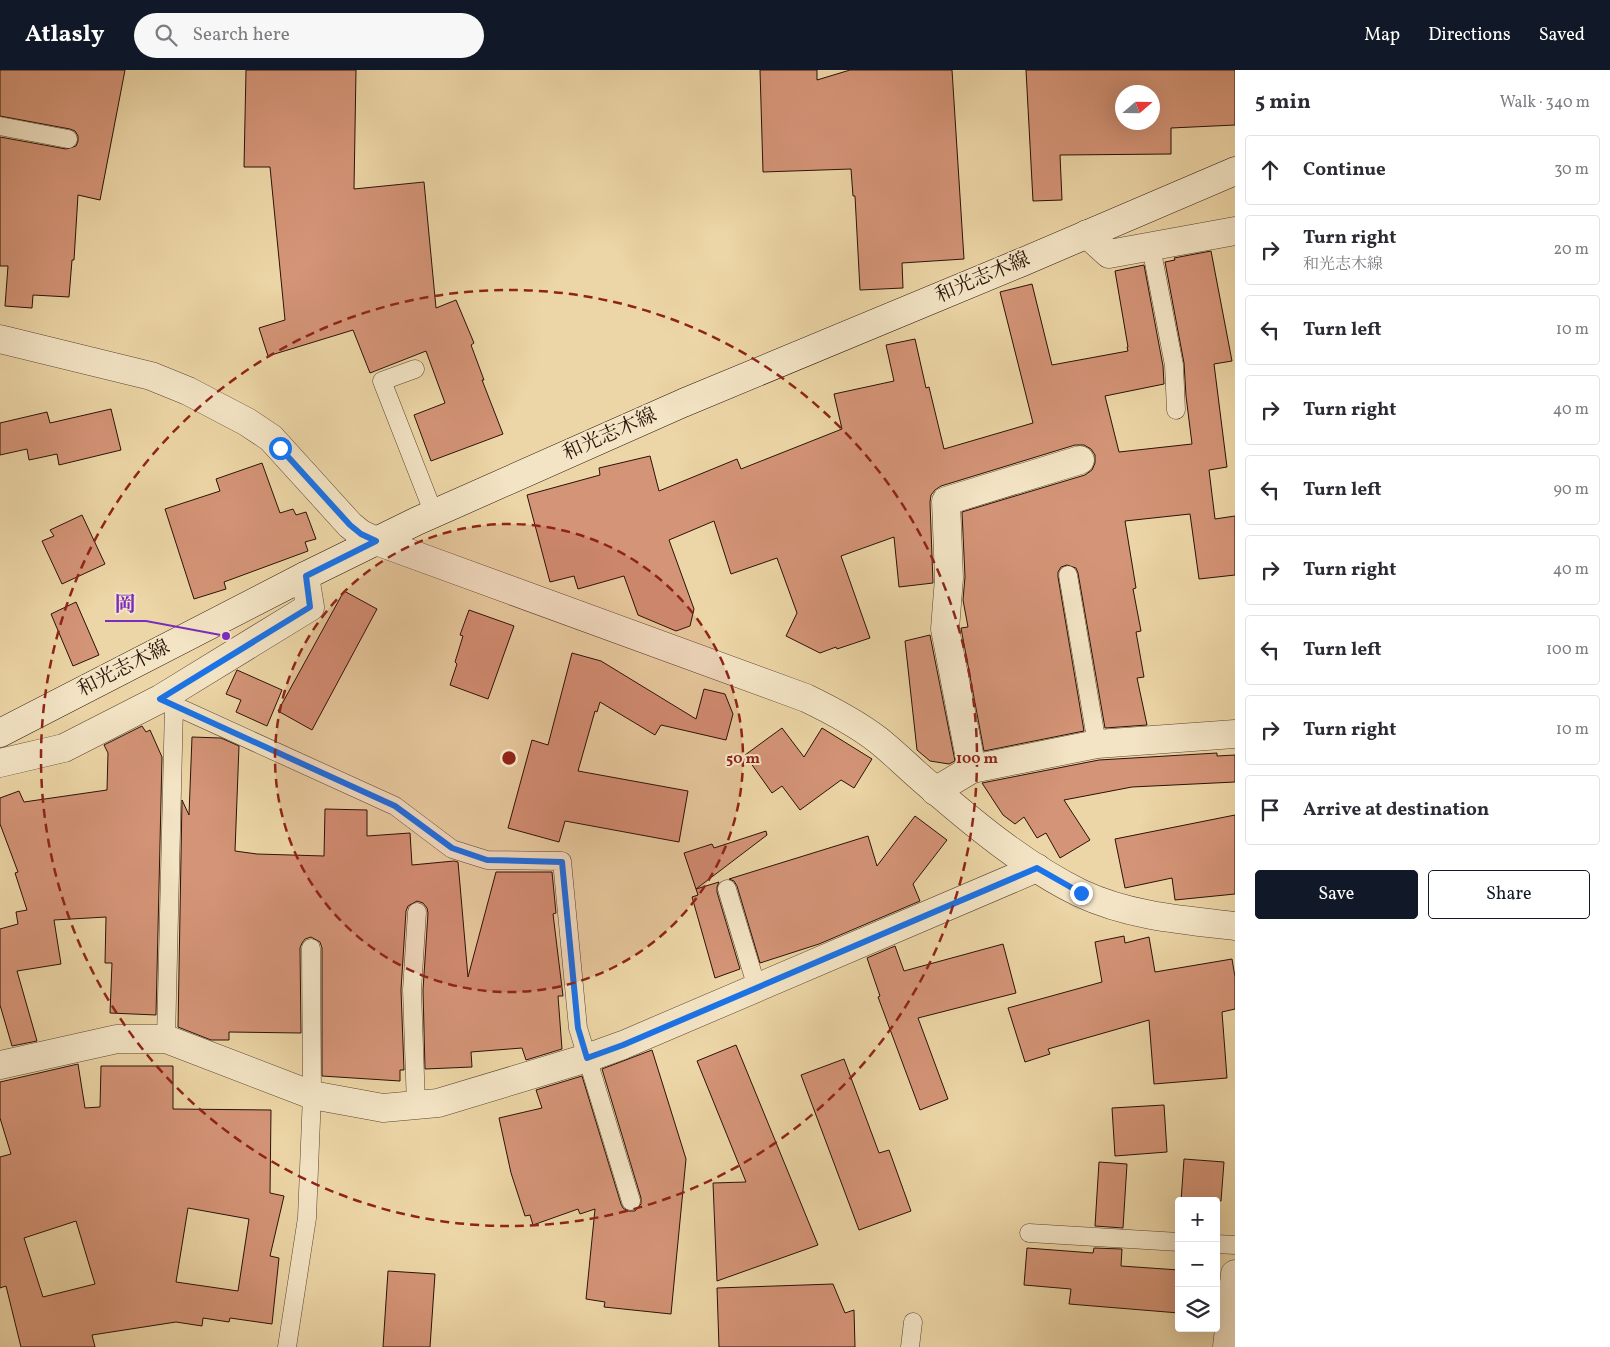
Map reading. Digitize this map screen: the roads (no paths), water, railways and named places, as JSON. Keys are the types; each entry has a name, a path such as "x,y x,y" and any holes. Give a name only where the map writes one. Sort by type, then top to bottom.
{"street":[{"name":"和光志木線","path":"0,733 306,576 434,514 683,403 1235,171"},
{"path":"1087,234 1109,254 1235,231"},
{"path":"0,339 151,376 188,391 247,422 271,438 350,525 361,534 376,541 806,698 840,716 877,740 935,791 1005,846 1057,880 1100,901 1161,918 1235,926"},
{"path":"972,769 945,628 949,578 946,501 1080,460"},
{"path":"0,763 64,748 166,702 310,607 306,576"},
{"path":"935,791 972,769 1097,744 1235,734"},
{"path":"0,1064 117,1039 166,1039 312,1095 382,1108 438,1103 587,1058 623,1045 1037,868"},
{"path":"1227,1347 1235,1274"}],"lane":[{"path":"0,126 68,139"},
{"path":"1151,247 1174,365 1176,410"},
{"path":"415,369 382,381 434,514"},
{"path":"1068,575 1097,744"},
{"path":"166,1039 166,702 395,806 452,848 487,860 562,862 578,1028 631,1201"},
{"path":"727,890 757,988"},
{"path":"416,1105 412,990 417,912"},
{"path":"288,1347 307,1218 312,1095 310,948"},
{"path":"1029,1233 1175,1242"},
{"path":"1220,1244 1235,1245"},
{"path":"910,1347 913,1322"}],"place":[{"name":"岡","path":"226,636"}]}
